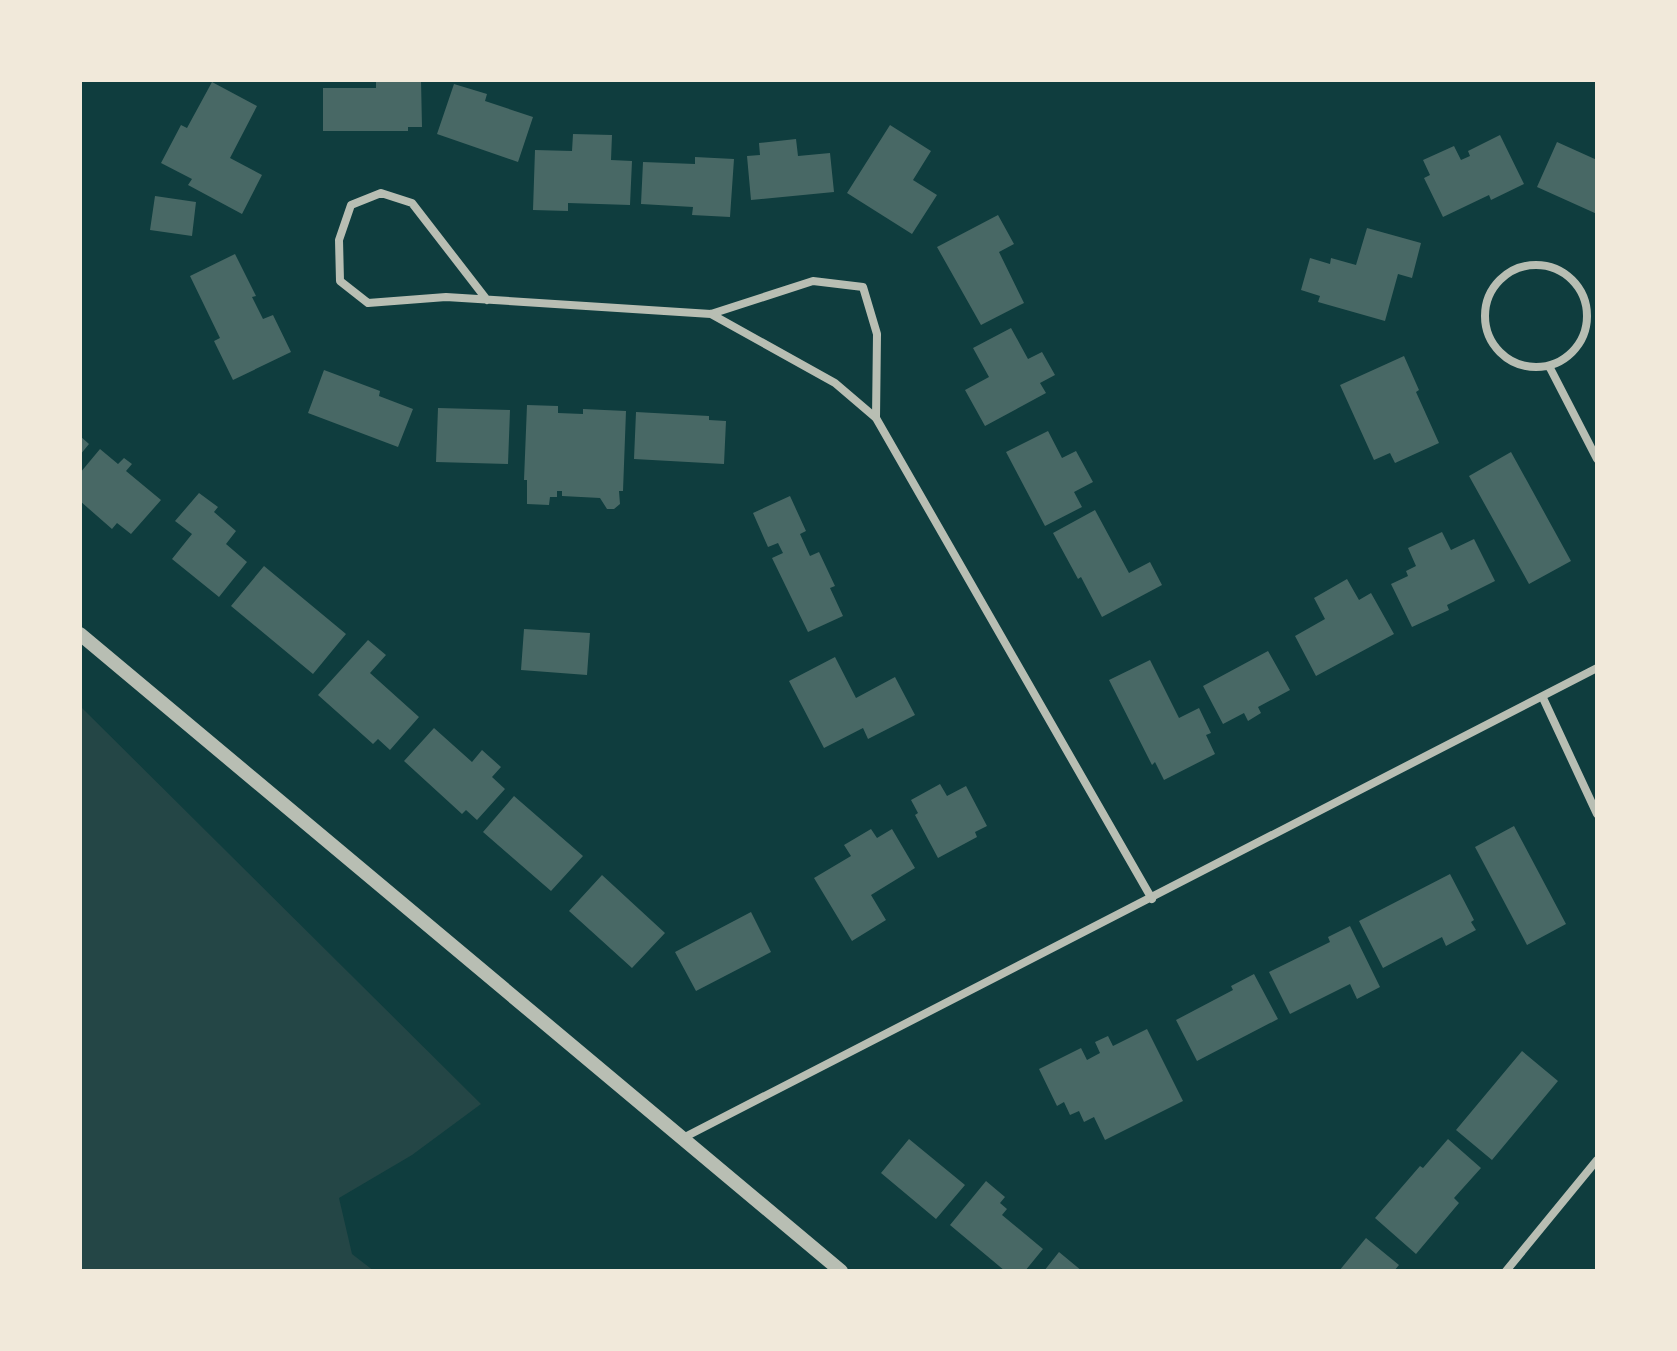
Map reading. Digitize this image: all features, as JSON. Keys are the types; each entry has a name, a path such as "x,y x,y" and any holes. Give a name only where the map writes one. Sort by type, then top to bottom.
{"street":[{"path":"487,300 412,203 381,193 351,205 339,240 340,281 368,303 446,297 487,300 711,314 813,281 863,287 877,334 876,418"},
{"path":"1530,265 1548,266 1564,273 1580,291 1587,315 1585,331 1578,346 1567,358 1549,366 1536,368 1519,365 1504,357 1492,344 1486,328 1484,310 1489,294 1499,279 1530,265"},
{"path":"711,314 835,383 876,418 1152,899"},
{"path":"1549,366 1597,459"},
{"path":"80,634 841,1271"},
{"path":"683,1138 1597,668"},
{"path":"1543,698 1597,814"},
{"path":"1506,1271 1597,1160"}],"shaded area":[{"path":"80,706 481,1104 412,1155 339,1198 352,1254 374,1271 80,1271"}],"building":[{"path":"376,80 421,80 422,127 408,127 408,131 323,131 323,88 376,88"},
{"path":"212,82 257,106 230,158 262,175 242,214 188,185 192,179 161,163 181,125 187,128"},
{"path":"454,84 487,94 485,101 533,117 518,162 437,134"},
{"path":"890,125 931,151 913,180 937,195 912,234 847,193"},
{"path":"573,134 612,135 611,160 632,161 630,205 568,203 568,211 533,210 535,150 572,151"},
{"path":"1500,135 1524,184 1491,200 1489,195 1443,217 1424,178 1430,175 1423,160 1454,146 1461,160 1470,156 1468,151"},
{"path":"796,139 798,156 830,153 834,192 751,200 747,156 760,155 759,143"},
{"path":"1557,142 1597,160 1597,214 1537,187"},
{"path":"695,157 734,159 730,217 692,215 693,207 641,204 643,162 695,164"},
{"path":"155,196 196,202 192,236 150,230"},
{"path":"998,215 1014,244 999,252 1024,303 981,325 937,247"},
{"path":"1367,228 1421,243 1412,278 1398,274 1385,321 1318,302 1320,296 1301,290 1310,258 1330,264 1331,258 1356,265"},
{"path":"235,254 256,296 252,297 263,319 273,315 291,352 233,380 214,341 220,338 190,276"},
{"path":"1011,328 1028,359 1042,352 1055,375 1040,383 1046,393 985,426 965,390 989,377 973,348"},
{"path":"1404,356 1439,443 1395,463 1390,453 1374,460 1340,385"},
{"path":"324,370 380,391 379,396 413,409 398,447 308,413"},
{"path":"527,405 558,406 558,413 583,414 583,409 626,411 620,504 614,509 607,509 600,498 562,496 562,491 557,491 557,497 550,497 549,505 527,504 527,480 524,480"},
{"path":"438,408 510,410 508,464 436,462"},
{"path":"636,412 709,416 709,420 726,421 724,464 634,459"},
{"path":"1048,431 1062,458 1076,451 1093,482 1074,492 1082,507 1045,526 1006,452"},
{"path":"80,436 89,444 80,455"},
{"path":"100,449 118,464 124,458 132,464 126,471 161,500 131,534 117,523 112,529 80,501 80,473"},
{"path":"1511,452 1571,561 1529,584 1469,476"},
{"path":"199,493 218,507 214,512 236,531 226,544 247,562 219,597 172,559 192,534 175,521"},
{"path":"790,496 806,531 800,534 810,556 819,552 835,586 830,588 843,616 808,632 772,558 783,553 778,543 768,547 753,513"},
{"path":"1095,510 1129,573 1150,562 1162,585 1102,617 1053,533"},
{"path":"1442,532 1451,550 1474,539 1495,581 1447,605 1449,610 1412,627 1391,584 1408,576 1406,571 1416,566 1408,548"},
{"path":"264,566 346,634 313,674 231,606"},
{"path":"1347,579 1359,600 1371,593 1394,634 1316,676 1295,636 1325,619 1314,598"},
{"path":"524,629 590,633 587,675 521,670"},
{"path":"368,640 386,655 370,673 419,717 390,750 378,739 373,744 318,695"},
{"path":"1268,651 1290,690 1258,707 1261,713 1248,721 1244,713 1223,724 1203,686"},
{"path":"835,657 856,698 895,677 915,715 868,739 863,728 824,748 789,681"},
{"path":"1150,660 1179,718 1199,708 1211,733 1206,735 1215,754 1164,780 1155,762 1152,765 1109,680"},
{"path":"434,728 472,762 482,750 501,767 492,777 505,789 477,820 466,810 462,814 404,761"},
{"path":"940,784 947,796 966,786 987,826 975,832 977,837 938,858 915,815 918,813 911,800"},
{"path":"514,796 583,856 551,891 483,832"},
{"path":"1514,826 1566,924 1527,945 1475,847"},
{"path":"871,829 877,838 892,829 915,868 871,895 886,920 852,941 814,878 851,856 844,845"},
{"path":"1450,874 1476,930 1446,946 1442,937 1383,968 1359,921"},
{"path":"602,875 665,933 632,968 569,911"},
{"path":"751,912 771,952 696,991 675,952"},
{"path":"1350,926 1380,987 1357,999 1350,984 1290,1014 1269,972 1330,942 1328,937"},
{"path":"1254,974 1278,1019 1197,1061 1176,1020 1233,990 1231,986"},
{"path":"1147,1029 1183,1101 1105,1140 1094,1117 1084,1122 1079,1111 1070,1115 1064,1102 1057,1106 1039,1069 1081,1048 1087,1060 1100,1053 1095,1042 1108,1036 1113,1046"},
{"path":"1522,1051 1558,1081 1492,1160 1456,1130"},
{"path":"909,1139 965,1185 936,1219 881,1173"},
{"path":"1448,1139 1481,1168 1454,1198 1459,1203 1416,1254 1375,1218"},
{"path":"986,1181 1005,1197 1000,1203 1007,1209 1002,1215 1043,1249 1025,1271 1005,1271 950,1225"},
{"path":"1366,1238 1399,1265 1394,1271 1339,1271"},
{"path":"1059,1252 1082,1271 1044,1271"}]}
